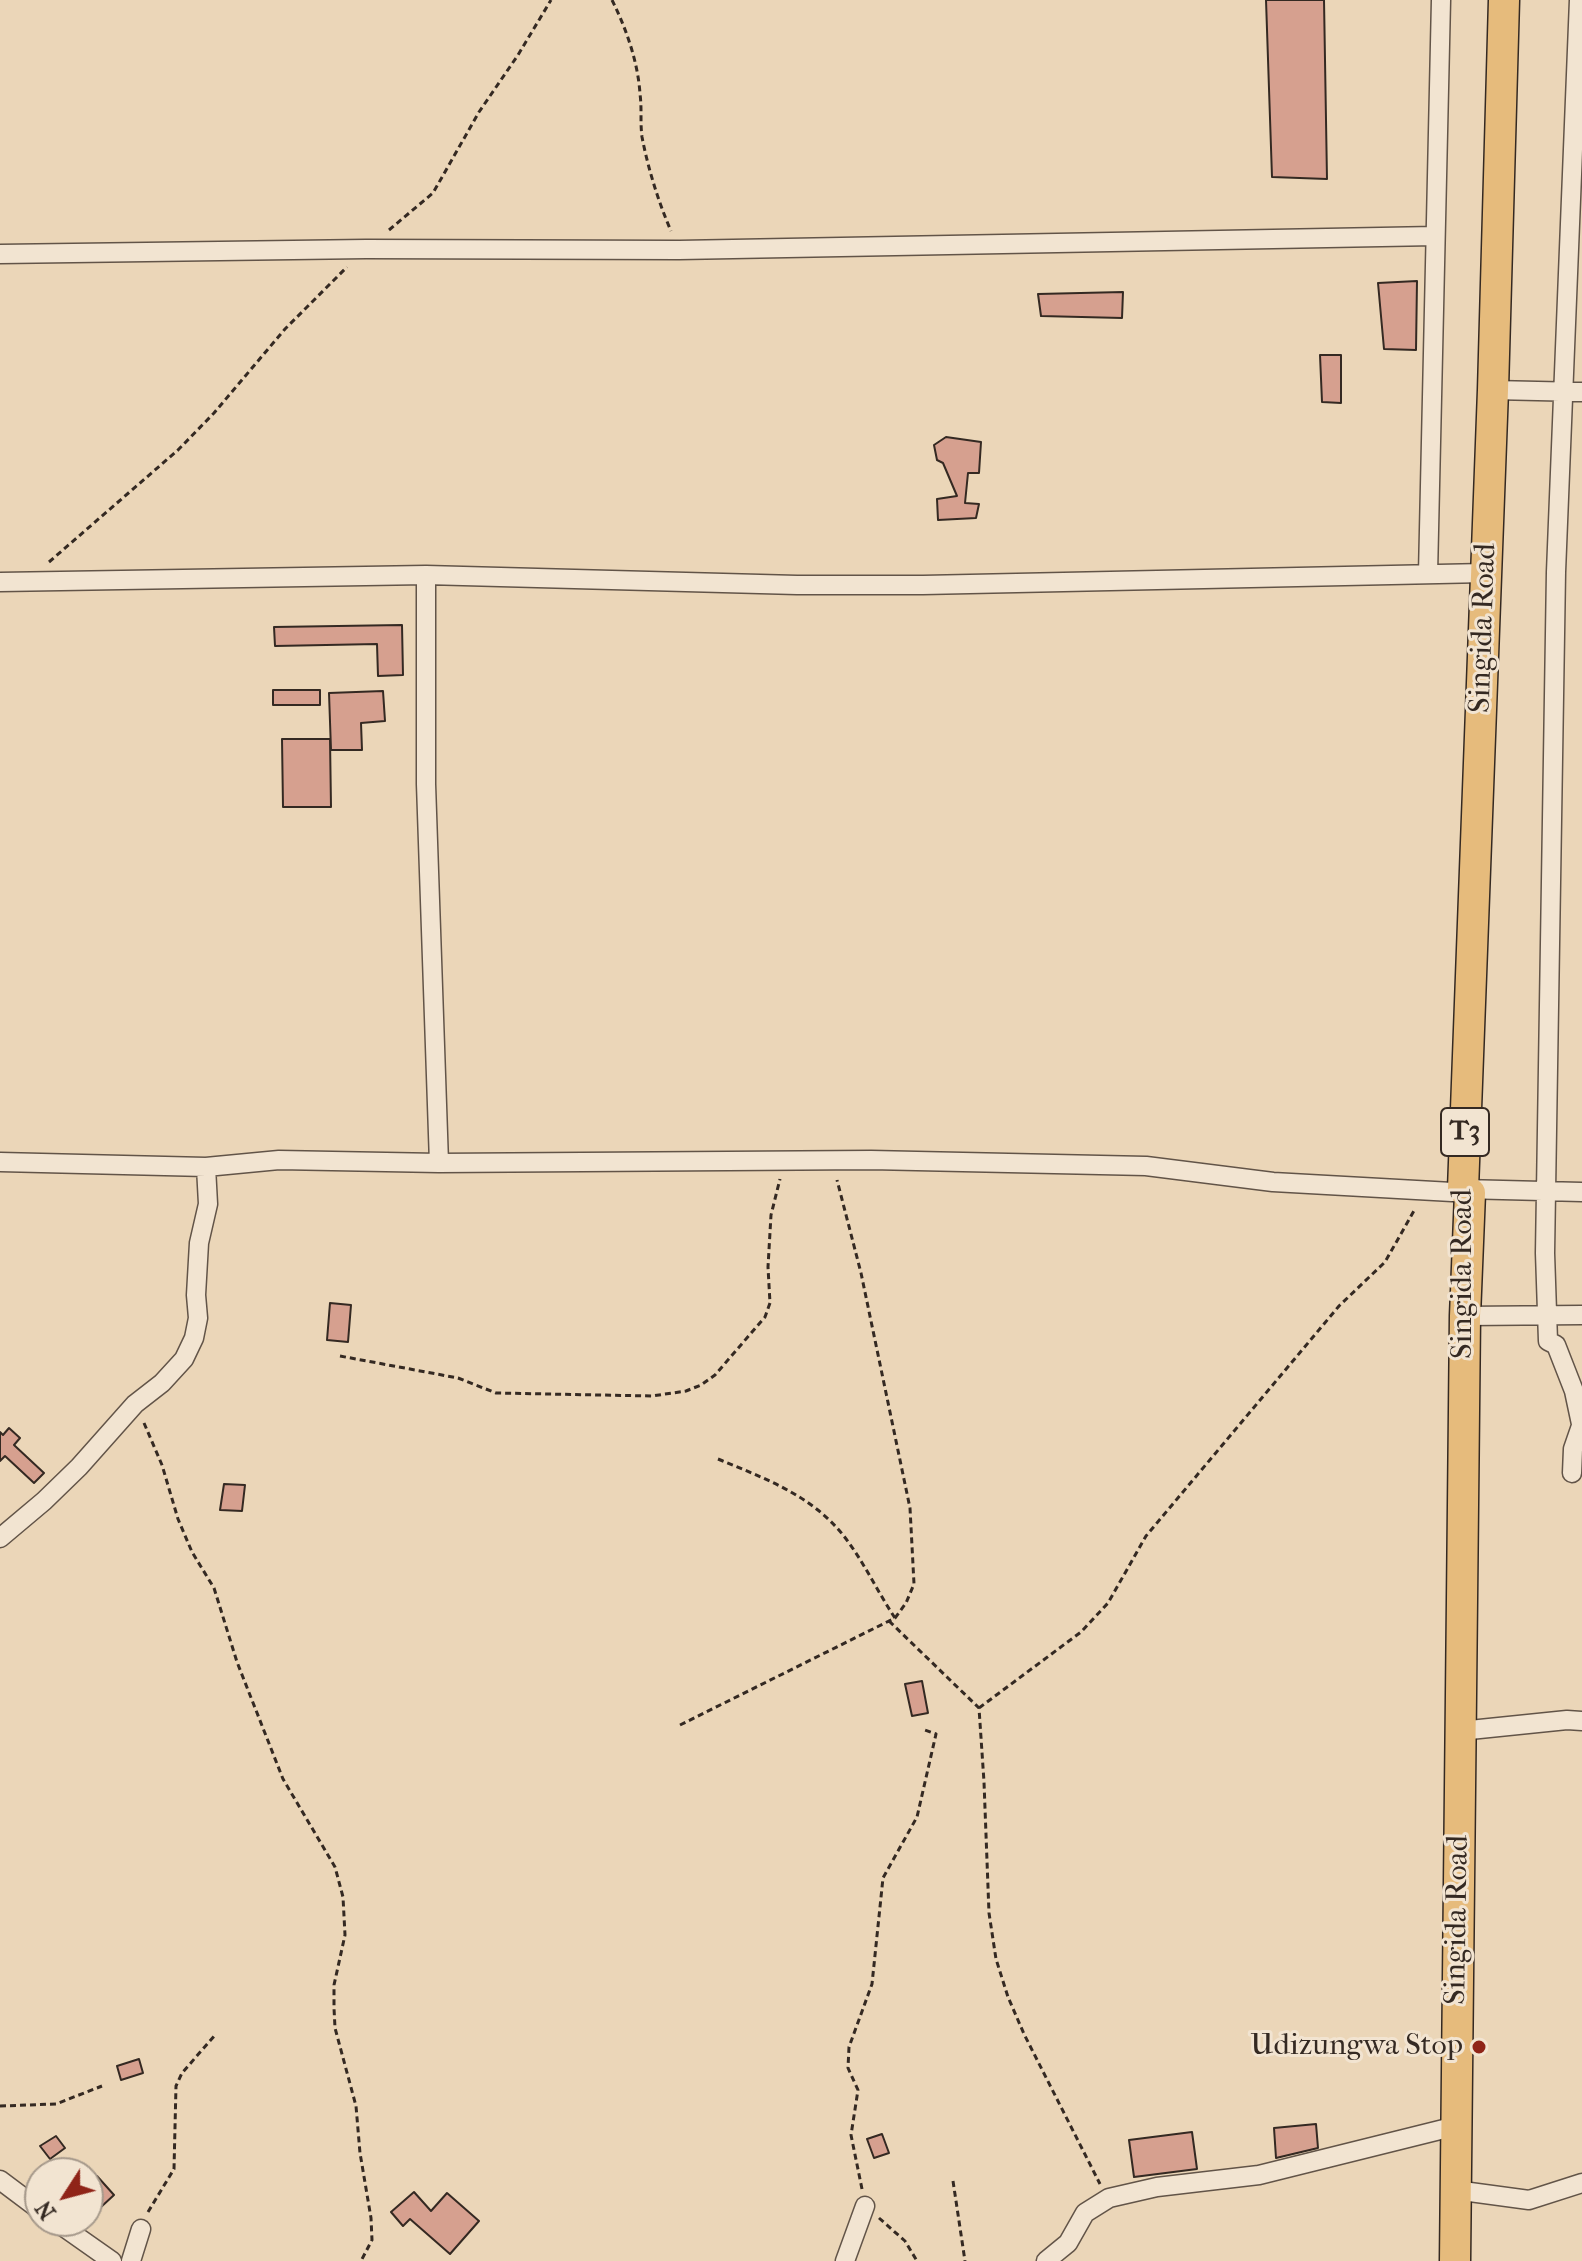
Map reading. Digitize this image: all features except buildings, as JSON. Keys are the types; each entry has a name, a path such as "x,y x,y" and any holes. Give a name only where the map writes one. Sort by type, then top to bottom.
{"highway":[{"name":"Singida Road","path":"1455,2261 1467,1191 1504,0"}],"street":[{"path":"1428,574 1441,0"},
{"path":"1572,1473 1573,1449 1582,1424 1574,1391 1556,1345 1548,1341 1546,1189 1556,572 1579,0"},
{"path":"0,254 366,249 679,250 1435,236"},
{"path":"1493,390 1582,392"},
{"path":"0,582 426,575 782,585 923,585 1485,573"},
{"path":"426,575 426,784 439,1163"},
{"path":"0,1162 206,1167 279,1160 439,1163 785,1160 1146,1166 1273,1182 1425,1192 1546,1189 1582,1192"},
{"path":"0,1538 27,1517 79,1467 135,1404 173,1373 184,1359 194,1338 198,1318 199,1243 208,1204 206,1167"},
{"path":"1465,1316 1582,1315"},
{"path":"1460,1731 1582,1721"},
{"path":"1046,2261 1068,2243 1085,2213 1109,2198 1157,2187 1259,2175 1456,2126"},
{"path":"0,2180 24,2198"},
{"path":"1455,2190 1529,2200 1582,2183"},
{"path":"845,2261 865,2206"},
{"path":"132,2260 141,2229"},
{"path":"78,2237 112,2261"}],"path":[{"path":"25,583 178,450 214,413 285,329 366,249 433,193 479,112 551,0"},
{"path":"612,0 633,56 647,160 679,250"},
{"path":"340,1356 458,1378 496,1393 652,1396 701,1385 715,1375 765,1317 770,1303 768,1267 771,1215 785,1160"},
{"path":"680,1725 895,1618 914,1584 910,1508 861,1273 832,1161"},
{"path":"979,1708 1081,1632 1108,1603 1146,1536 1330,1316 1385,1262 1425,1192"},
{"path":"135,1404 162,1465 178,1519 218,1600 241,1674 283,1779 335,1867 343,1897 345,1935 334,1985 334,2008 335,2028 356,2106 371,2218 372,2240 361,2261"},
{"path":"718,1459 775,1483 819,1510 843,1534 895,1618"},
{"path":"889,1621 979,1708 989,1913 996,1959 1024,2034 1090,2168 1109,2198"},
{"path":"917,2261 905,2241 865,2206 851,2135 858,2090 848,2068 849,2047 872,1984 883,1878 917,1817 936,1734 922,1729"},
{"path":"141,2229 145,2216 174,2169 176,2086 182,2073 216,2034"},
{"path":"0,2106 56,2104 102,2086"},
{"path":"953,2181 965,2261"}],"place":[{"name":"Udizungwa Stop","path":"1479,2047"}]}
